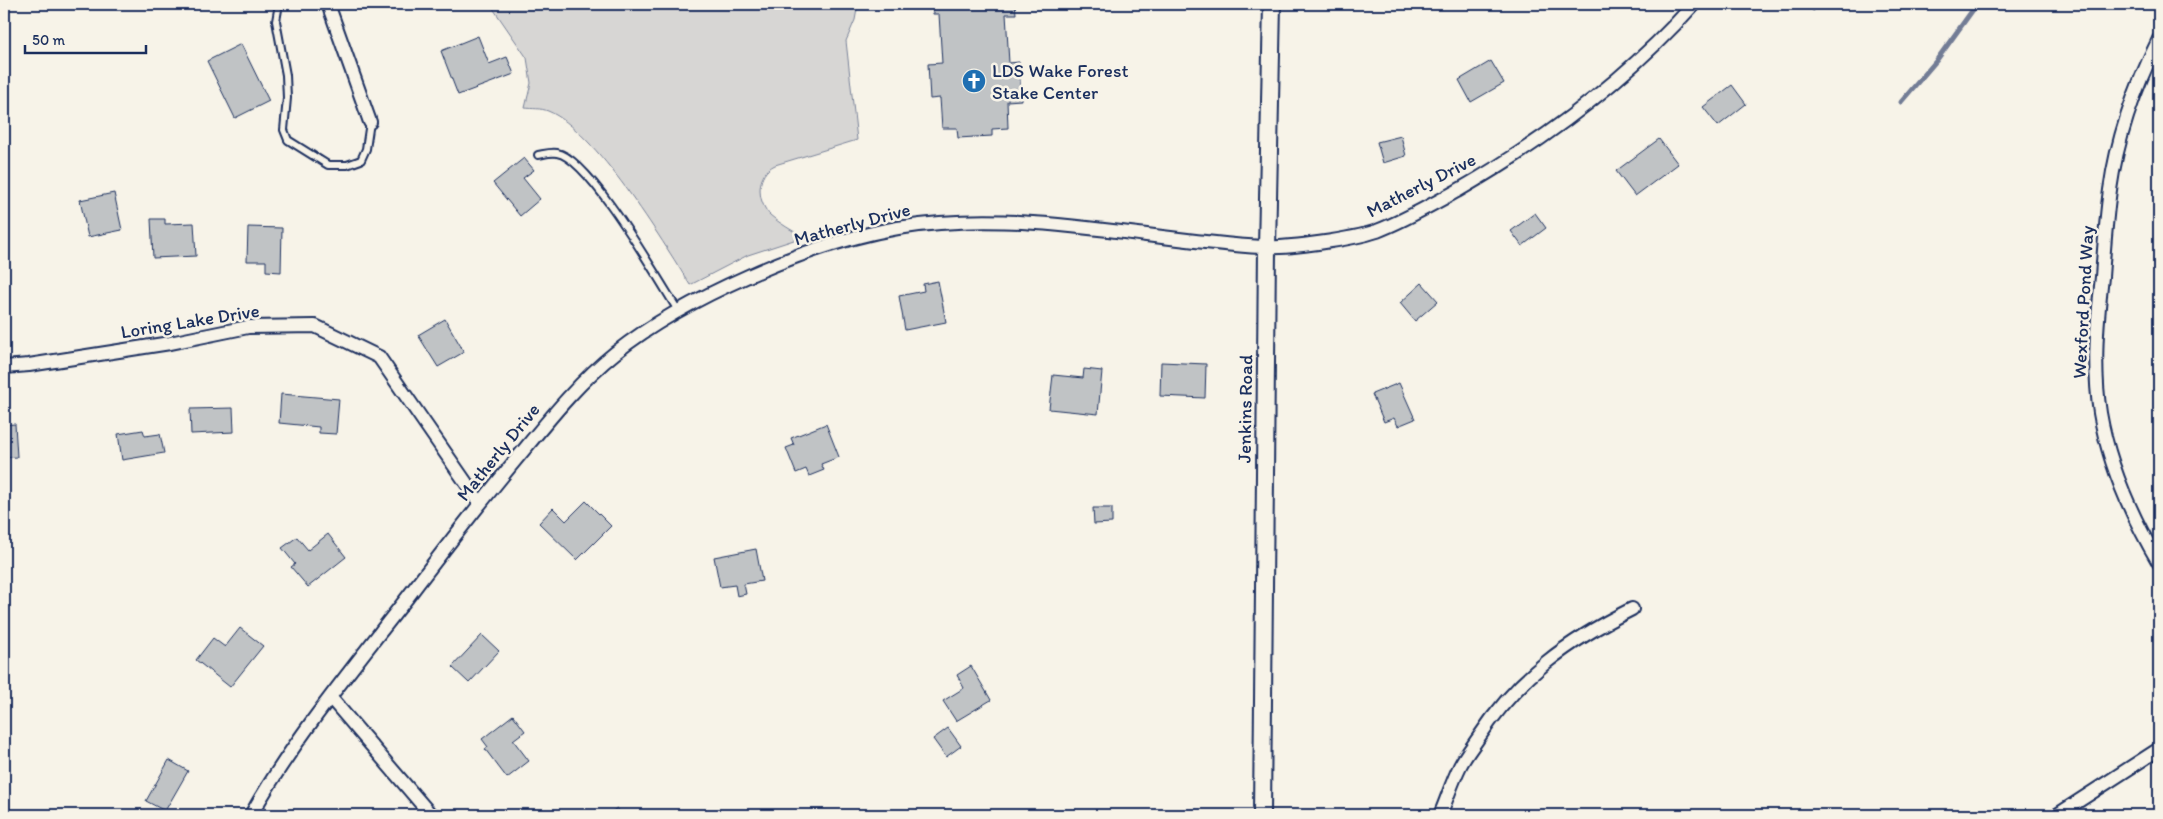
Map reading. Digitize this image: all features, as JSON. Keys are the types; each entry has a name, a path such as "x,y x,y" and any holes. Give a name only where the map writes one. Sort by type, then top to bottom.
{"street":[{"path":"328,4 370,122"},
{"name":"Jenkins Road","path":"1262,815 1267,248 1272,4"},
{"name":"Matherly Drive","path":"251,815 290,750 330,697 480,503 559,408 613,354 662,321 723,288 810,252 892,229 922,224 1050,222 1267,248 1375,232 1431,205 1544,137 1590,101 1666,35 1694,4"},
{"name":"Wexford Pond Way","path":"2159,39 2139,85 2112,177 2100,293 2096,387 2100,414 2114,470 2159,564"},
{"name":"Loring Lake Drive","path":"4,367 29,365 152,346 248,328 316,326 379,357 480,503"},
{"path":"1440,815 1461,764 1495,712 1538,667 1557,652 1598,626 1632,609"},
{"path":"330,697 431,815"},
{"path":"2058,815 2159,749"}],"lane":[{"path":"279,4 276,21 286,75 287,98 284,130 288,140 328,165 347,165 361,160 366,149 370,122"},
{"path":"538,155 557,152 579,165 618,216 679,312"}],"shaded area":[{"path":"490,4 858,4 855,20 846,41 857,140 775,165 764,174 761,181 760,195 765,209 778,221 803,237 748,255 690,285 626,188 586,140 566,122 548,111 525,108 531,83 527,58"}],"building":[{"name":"LDS Wake Forest Stake Center","path":"933,4 1015,4 1016,14 1006,14 1009,63 1019,62 1021,100 1007,101 1008,128 992,129 992,136 958,138 957,128 942,128 940,98 930,99 928,64 942,63 939,14 933,14"},
{"path":"1807,4 1822,4 1813,11"},
{"path":"478,36 489,64 507,57 514,74 458,95 441,51"},
{"path":"241,44 269,101 235,118 207,61"},
{"path":"1491,61 1504,83 1471,102 1459,80"},
{"path":"1732,85 1746,104 1718,126 1703,107"},
{"path":"1401,136 1406,156 1383,163 1377,142"},
{"path":"1659,139 1678,164 1635,196 1616,171"},
{"path":"524,158 534,170 523,178 540,199 520,216 493,183"},
{"path":"114,193 122,230 88,237 80,200"},
{"path":"1535,213 1546,228 1522,246 1511,231"},
{"path":"151,219 165,219 165,224 194,223 196,256 153,258"},
{"path":"248,227 282,228 281,272 266,271 266,261 247,261"},
{"path":"938,281 946,322 905,330 899,296 924,291 923,284"},
{"path":"1422,283 1438,301 1415,321 1400,303"},
{"path":"445,319 464,352 438,367 418,335"},
{"path":"1161,362 1206,364 1205,398 1160,396"},
{"path":"1084,369 1102,371 1098,414 1049,409 1053,375 1083,378"},
{"path":"1399,383 1415,419 1398,426 1394,418 1384,422 1372,394"},
{"path":"281,394 339,399 336,434 319,433 319,427 279,423"},
{"path":"233,408 234,432 191,434 190,409"},
{"path":"15,424 17,457 4,458 4,425"},
{"path":"826,424 839,457 821,464 824,470 809,476 806,469 796,473 786,448 794,445 791,438"},
{"path":"143,430 145,436 160,434 164,453 122,460 118,434"},
{"path":"586,501 611,526 577,560 539,523 553,508 566,521"},
{"path":"1093,508 1112,508 1112,523 1094,524"},
{"path":"328,534 346,557 308,587 291,567 295,564 282,548 297,537 308,550"},
{"path":"756,549 762,581 744,584 746,594 737,596 735,585 720,587 714,557"},
{"path":"240,628 263,646 230,687 196,660 213,638 225,647"},
{"path":"482,635 499,651 469,683 452,667"},
{"path":"971,666 991,700 956,721 943,701 964,688 957,675"},
{"path":"513,715 525,731 513,740 529,761 507,778 485,749 488,747 482,739"},
{"path":"948,728 961,746 946,757 933,739"},
{"path":"169,760 188,771 165,811 146,801"},
{"path":"617,808 622,815 607,815"}],"waterway":[{"path":"1901,102 1936,61 1977,4"}],"place":[{"name":"LDS Wake Forest Stake Center","path":"974,81"}]}
